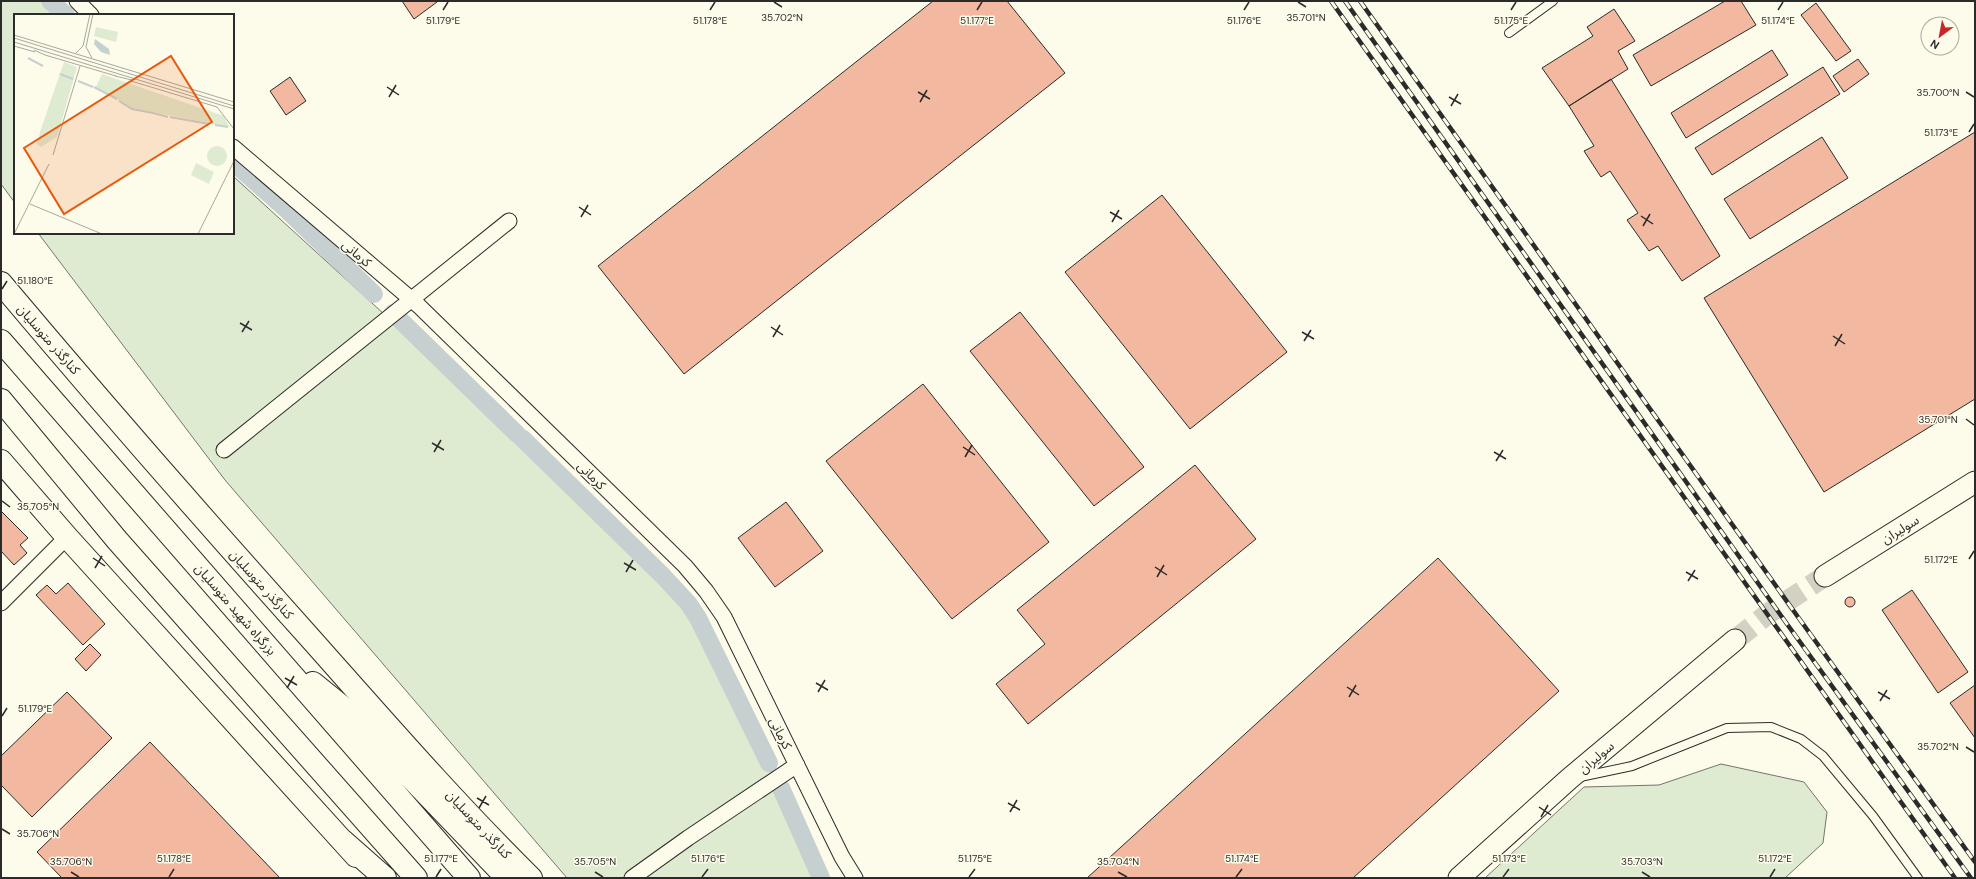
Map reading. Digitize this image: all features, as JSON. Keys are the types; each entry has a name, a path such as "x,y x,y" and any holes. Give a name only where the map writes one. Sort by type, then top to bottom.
{"main road":[{"name":"کنارگذر متوسلیان","path":"1,283 182,494 451,794 531,878"},
{"name":"بزرگراه شهید متوسلیان","path":"1,341 469,878"},
{"path":"1,400 117,540 416,878"},
{"path":"1,461 67,537 375,878"},
{"name":"سولیران","path":"1825,576 1975,482"},
{"name":"سولیران","path":"1459,878 1569,779 1736,640"},
{"path":"266,644 345,709 507,878"},
{"path":"343,841 385,878"}],"street":[{"path":"77,1 90,14"},
{"name":"کرمانی","path":"234,148 411,299 685,566 706,591 724,618 842,857 855,878"},
{"path":"224,450 509,221"},
{"path":"1,603 67,537"},
{"path":"632,878 688,838 797,765"}],"lane":[{"path":"1509,33 1553,1"},
{"path":"1569,779 1632,766 1727,728 1771,727 1802,739 1823,756 1873,816 1918,878"}],"green space":[{"path":"1,1 42,1 56,14 14,14 14,202 1,184"},
{"path":"234,177 384,314 687,607 827,878 567,878 225,480 39,234 234,234"},
{"path":"1721,764 1804,782 1827,812 1823,843 1785,878 1485,878 1584,787 1659,785"}],"building":[{"path":"402,1 437,1 437,2 414,19"},
{"path":"933,1 1007,1 1065,73 684,374 598,266"},
{"path":"1725,1 1741,1 1756,25 1651,86 1633,55"},
{"path":"1816,3 1851,51 1836,61 1801,15"},
{"path":"1614,9 1635,41 1618,51 1628,69 1569,106 1542,68 1593,36 1587,27"},
{"path":"1772,50 1788,75 1686,138 1671,113"},
{"path":"1858,59 1869,74 1844,92 1833,76"},
{"path":"1823,67 1840,94 1712,175 1695,148"},
{"path":"290,77 306,101 286,115 270,91"},
{"path":"1611,79 1720,256 1682,281 1658,246 1649,251 1627,220 1638,213 1610,171 1601,177 1584,151 1594,146 1569,106"},
{"path":"1975,132 1975,399 1824,492 1704,298"},
{"path":"1822,137 1848,178 1750,239 1724,199"},
{"path":"1162,195 1287,352 1190,429 1065,272"},
{"path":"1020,312 1144,467 1094,506 970,351"},
{"path":"923,384 1049,542 952,619 826,461"},
{"path":"1195,465 1256,539 1028,724 996,684 1045,644 1017,610"},
{"path":"786,502 823,551 775,587 738,538"},
{"path":"1,511 28,538 20,545 27,553 14,565 1,551"},
{"path":"1438,558 1559,691 1353,878 1087,878"},
{"path":"68,583 105,624 83,645 36,595 47,585 56,594"},
{"path":"1912,590 1968,672 1938,693 1882,610"},
{"path":"1850,597 1855,602 1850,607 1845,602"},
{"path":"90,644 101,655 86,671 75,659"},
{"path":"1975,685 1975,738 1950,703"},
{"path":"67,692 112,738 32,817 1,785 1,756"},
{"path":"150,742 280,878 62,878 37,852"}],"waterway":[{"path":"50,1 65,14"},
{"path":"234,163 286,209 374,294"},
{"path":"393,313 517,434"},
{"path":"522,438 663,576 688,603 698,618 769,763"},
{"path":"781,788 821,878"}],"tunnel":[{"path":"1735,640 1769,613 1825,576"}],"railway":[{"path":"1331,1 1955,878"},
{"path":"1345,1 1787,624 1971,878"},
{"path":"1360,1 1798,617 1975,862"}]}
